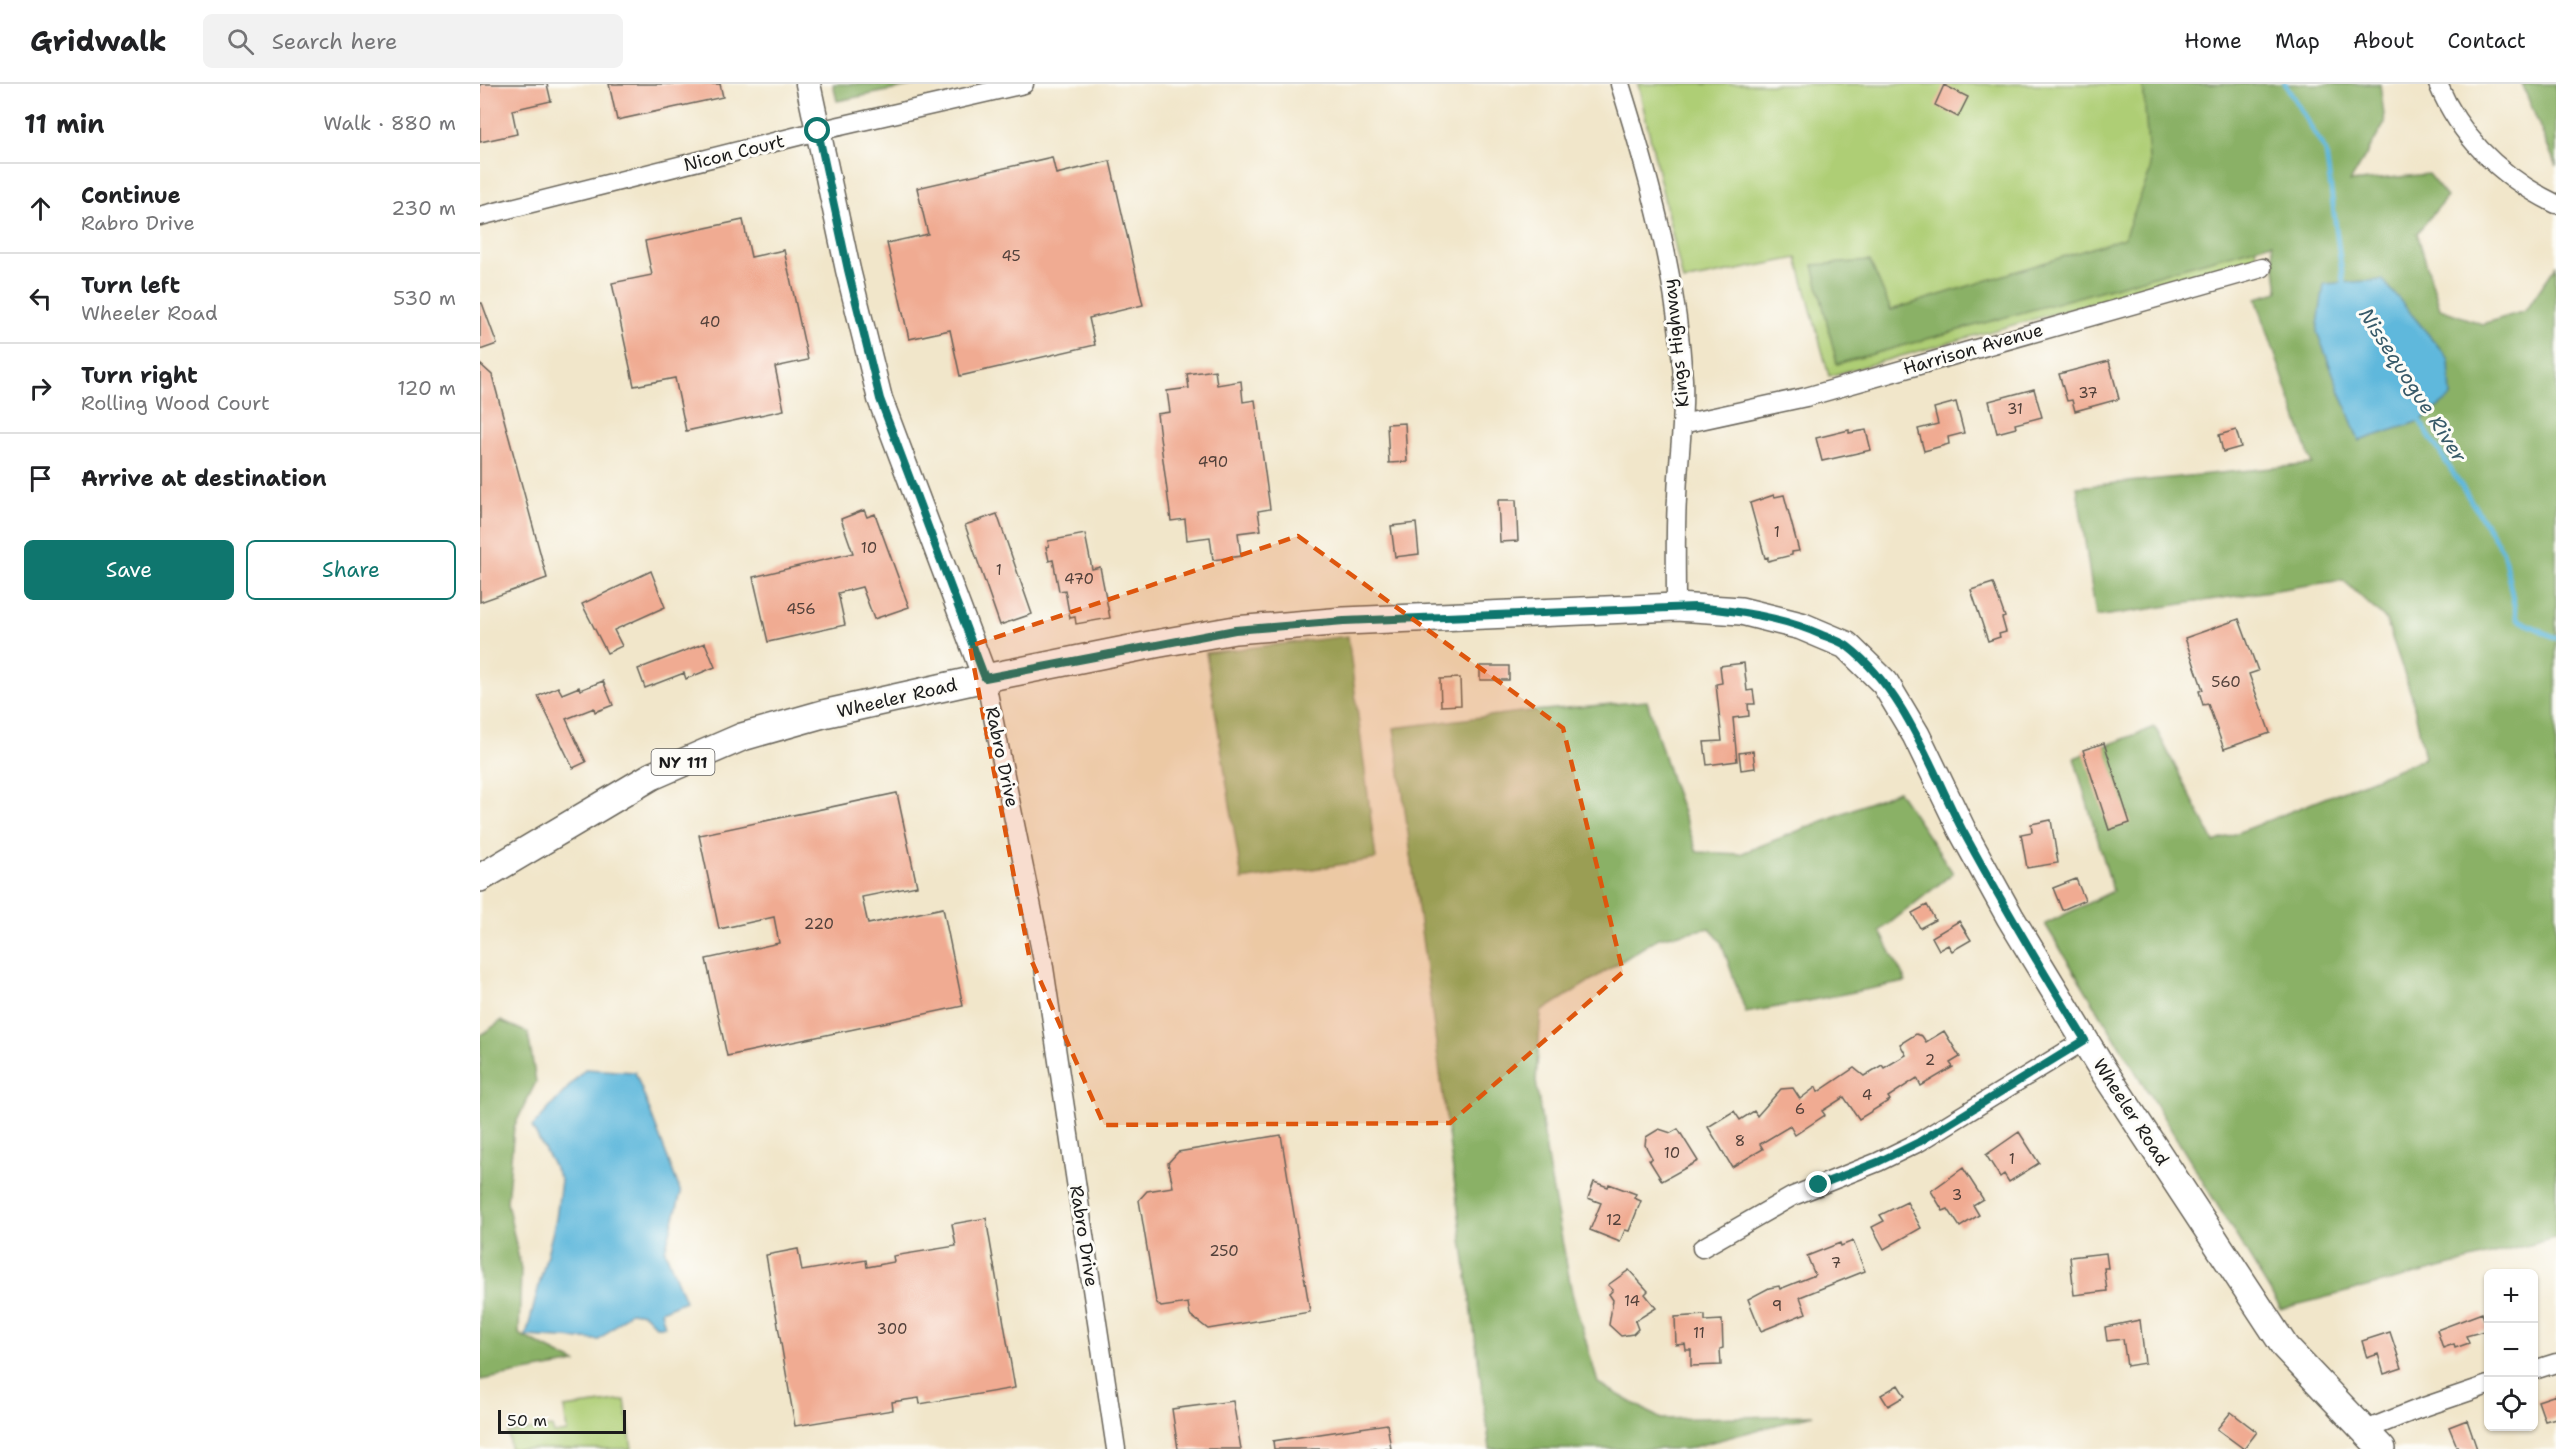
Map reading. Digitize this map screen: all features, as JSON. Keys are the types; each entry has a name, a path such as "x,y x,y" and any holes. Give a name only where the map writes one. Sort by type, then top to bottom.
{"main road":[{"name":"Rabro Drive","path":"808,84 848,270 880,399 985,678"},
{"name":"Wheeler Road","path":"480,878 652,776 742,737 823,714 985,678 1235,630 1344,621 1676,607 1741,611 1801,626 1846,645 1885,683 1916,735 1962,830 2010,917 2085,1040 2285,1347 2373,1440"}],"street":[{"name":"Nicon Court","path":"480,216 818,131 1024,84"},
{"name":"Kings Highway","path":"1620,84 1650,185 1663,241 1681,357 1683,424 1677,497 1676,607"},
{"path":"2438,84 2456,118 2488,159 2516,182 2556,204"},
{"name":"Harrison Avenue","path":"1683,424 1806,397 2262,268"},
{"name":"Rabro Drive","path":"985,678 1043,961 1116,1449"},
{"path":"1701,1248 1793,1196 1878,1162 1919,1142 2085,1040"},
{"path":"2538,1369 2556,1363"},
{"path":"2373,1440 2418,1409 2484,1386"}],"highlighted area":[{"path":"1298,536 1563,728 1623,972 1450,1123 1104,1125 1029,955 970,646"}],"green space":[{"path":"833,84 923,84 837,101"},
{"path":"1638,84 2198,84 2258,257 1829,376 1797,258 1683,281"},
{"path":"2143,84 2380,84 2385,123 2350,182 2428,174 2447,197 2417,233 2440,309 2482,324 2525,311 2556,266 2556,1238 2281,1309 2045,924 2113,891 2074,758 2155,727 2214,842 2425,758 2412,697 2386,620 2343,580 2096,617 2077,487 2312,464 2256,298 2278,292 2272,243 1837,364 1813,265 1870,261 1891,310 2124,238 2150,172"},
{"path":"2522,84 2556,84 2556,166"},
{"path":"1348,636 1376,859 1242,880 1206,653"},
{"path":"1647,701 1697,852 1740,854 1898,791 1953,873 1880,931 1906,982 1746,1013 1721,942 1710,928 1658,938 1541,1012 1536,1081 1549,1170 1572,1293 1598,1383 1661,1419 1813,1415 1686,1449 1490,1449 1394,728 1521,712"},
{"path":"501,1021 528,1033 536,1082 514,1127 507,1202 521,1269 519,1334 576,1363 480,1380 480,1036"},
{"path":"625,1400 632,1449 510,1449 508,1433 552,1427 554,1434 567,1432 564,1408"}],"water":[{"path":"2383,280 2449,359 2451,397 2420,421 2359,441 2317,332 2324,284"},
{"path":"585,1069 635,1072 681,1193 665,1250 685,1301 661,1311 665,1326 656,1326 644,1314 630,1312 599,1340 526,1336 556,1219 561,1180 532,1127"}],"building":[{"path":"480,84 547,84 551,101 512,110 517,134 480,142"},
{"path":"609,84 720,84 723,97 617,120"},
{"path":"1944,85 1968,97 1958,117 1935,105"},
{"path":"1052,157 1056,174 1110,161 1143,305 1089,318 1095,345 960,376 950,330 909,339 887,243 928,234 917,188"},
{"path":"743,220 751,257 784,250 808,360 775,367 784,410 686,431 675,378 634,386 612,283 652,275 645,241"},
{"path":"480,303 482,303 497,344 480,350"},
{"path":"2109,361 2119,399 2075,411 2072,400 2067,401 2059,374"},
{"path":"480,364 492,375 547,578 480,602"},
{"path":"1215,370 1217,385 1241,381 1243,402 1255,400 1270,509 1258,511 1261,530 1238,533 1241,556 1213,560 1210,537 1187,540 1185,519 1171,521 1157,414 1170,412 1167,391 1189,388 1187,374"},
{"path":"2034,389 2042,417 2015,424 2016,428 1997,433 1989,401"},
{"path":"1956,402 1964,433 1948,437 1949,444 1924,451 1918,429 1938,424 1934,408"},
{"path":"1405,423 1407,462 1389,463 1387,424"},
{"path":"1849,430 1849,433 1866,430 1871,450 1822,461 1816,438"},
{"path":"2236,430 2241,447 2223,452 2219,435"},
{"path":"1774,495 1775,497 1784,495 1799,551 1768,561 1768,557 1765,558 1750,503"},
{"path":"1498,500 1516,500 1518,541 1500,542"},
{"path":"864,510 867,517 875,514 909,607 874,619 862,587 838,593 845,625 768,642 753,577 853,553 841,519"},
{"path":"997,514 1032,614 1000,625 965,525"},
{"path":"1416,523 1419,554 1395,557 1391,526"},
{"path":"1085,534 1092,569 1100,567 1110,618 1076,624 1075,617 1070,618 1065,590 1059,591 1053,560 1049,561 1046,547 1049,546 1048,541"},
{"path":"651,571 665,607 614,630 622,646 607,653 582,604"},
{"path":"1993,583 2005,617 2002,618 2006,632 1988,641 1971,590"},
{"path":"2239,619 2258,671 2249,674 2270,733 2224,749 2208,704 2203,705 2199,691 2203,690 2185,638"},
{"path":"705,643 715,667 686,679 684,673 645,688 638,669"},
{"path":"1744,663 1747,691 1753,690 1755,704 1748,704 1749,716 1733,718 1737,761 1707,765 1704,742 1722,741 1716,684 1722,683 1720,666"},
{"path":"1480,666 1509,666 1509,680 1480,680"},
{"path":"1460,678 1461,705 1441,706 1440,679"},
{"path":"603,681 613,705 595,712 594,708 566,719 586,762 573,768 538,696 558,687 562,694"},
{"path":"2104,743 2130,823 2109,830 2083,750"},
{"path":"1753,751 1755,768 1741,770 1739,753"},
{"path":"897,793 917,886 862,897 868,924 943,908 963,1006 727,1056 706,959 779,943 774,917 719,929 699,835"},
{"path":"2051,820 2058,863 2027,868 2021,834 2032,832 2031,824"},
{"path":"2076,879 2085,900 2062,910 2053,888"},
{"path":"1927,905 1935,920 1920,928 1912,913"},
{"path":"1959,921 1971,940 1952,951 1948,945 1939,950 1932,937"},
{"path":"1944,1031 1960,1057 1950,1063 1953,1067 1921,1086 1917,1078 1888,1097 1890,1100 1859,1119 1844,1097 1822,1111 1825,1115 1795,1135 1790,1126 1760,1144 1763,1149 1732,1167 1708,1127 1734,1111 1740,1120 1754,1111 1757,1116 1781,1089 1793,1088 1800,1099 1816,1087 1818,1092 1854,1068 1864,1076 1882,1065 1884,1068 1906,1055 1900,1044 1916,1034 1922,1036 1926,1042"},
{"path":"1659,1129 1671,1133 1678,1129 1698,1161 1662,1181 1649,1160 1652,1158 1645,1145 1646,1137"},
{"path":"2019,1132 2039,1163 2009,1182 2004,1174 2000,1177 1986,1155"},
{"path":"1281,1135 1310,1312 1208,1329 1190,1315 1188,1303 1161,1307 1156,1302 1139,1200 1147,1191 1173,1187 1168,1163 1178,1152"},
{"path":"1963,1168 1983,1199 1973,1205 1979,1215 1960,1227 1948,1209 1943,1211 1931,1191"},
{"path":"1594,1182 1608,1187 1609,1184 1636,1194 1634,1198 1641,1201 1629,1231 1625,1230 1620,1242 1590,1230 1601,1203 1588,1198"},
{"path":"1907,1202 1921,1228 1884,1249 1872,1227 1884,1221 1880,1215"},
{"path":"986,1218 1015,1388 920,1404 919,1398 892,1402 893,1410 795,1426 766,1255 798,1249 802,1271 866,1260 867,1267 894,1262 893,1256 956,1246 952,1224"},
{"path":"1853,1241 1865,1271 1800,1297 1806,1313 1761,1331 1748,1299 1769,1288 1779,1286 1780,1289 1815,1275 1807,1256 1840,1243 1841,1246"},
{"path":"2106,1253 2108,1268 2104,1268 2107,1291 2074,1295 2070,1257"},
{"path":"1629,1270 1648,1291 1645,1294 1656,1308 1635,1321 1638,1329 1633,1334 1621,1336 1609,1325 1613,1300 1609,1294 1613,1290 1608,1285"},
{"path":"2482,1313 2484,1319 2484,1331 2466,1336 2469,1343 2455,1348 2454,1344 2443,1348 2437,1330"},
{"path":"1705,1315 1705,1321 1722,1320 1721,1365 1691,1366 1691,1350 1686,1350 1685,1344 1676,1345 1675,1317"},
{"path":"2140,1320 2145,1363 2127,1366 2123,1339 2107,1341 2105,1327"},
{"path":"2390,1332 2402,1368 2384,1374 2378,1354 2367,1358 2362,1341"},
{"path":"1898,1385 1905,1396 1888,1406 1881,1395"},
{"path":"2556,1395 2556,1418 2545,1421 2538,1401"},
{"path":"1233,1401 1241,1449 1178,1449 1172,1409"},
{"path":"2231,1412 2257,1432 2244,1449 2217,1429"},
{"path":"2467,1420 2477,1449 2458,1449 2449,1427"},
{"path":"1387,1424 1391,1449 1274,1449 1273,1441"}],"waterway":[{"name":"Nissequogue River","path":"2285,84 2326,152 2344,289"},
{"name":"Nissequogue River","path":"2416,415 2503,551 2517,619 2556,638"}],"route":[{"path":"818,131 848,270 880,399 985,678 1235,630 1344,621 1695,607 1741,611 1801,626 1846,645 1885,683 1916,735 1962,830 2010,917 2085,1040 1919,1142 1878,1162 1819,1185"}]}
